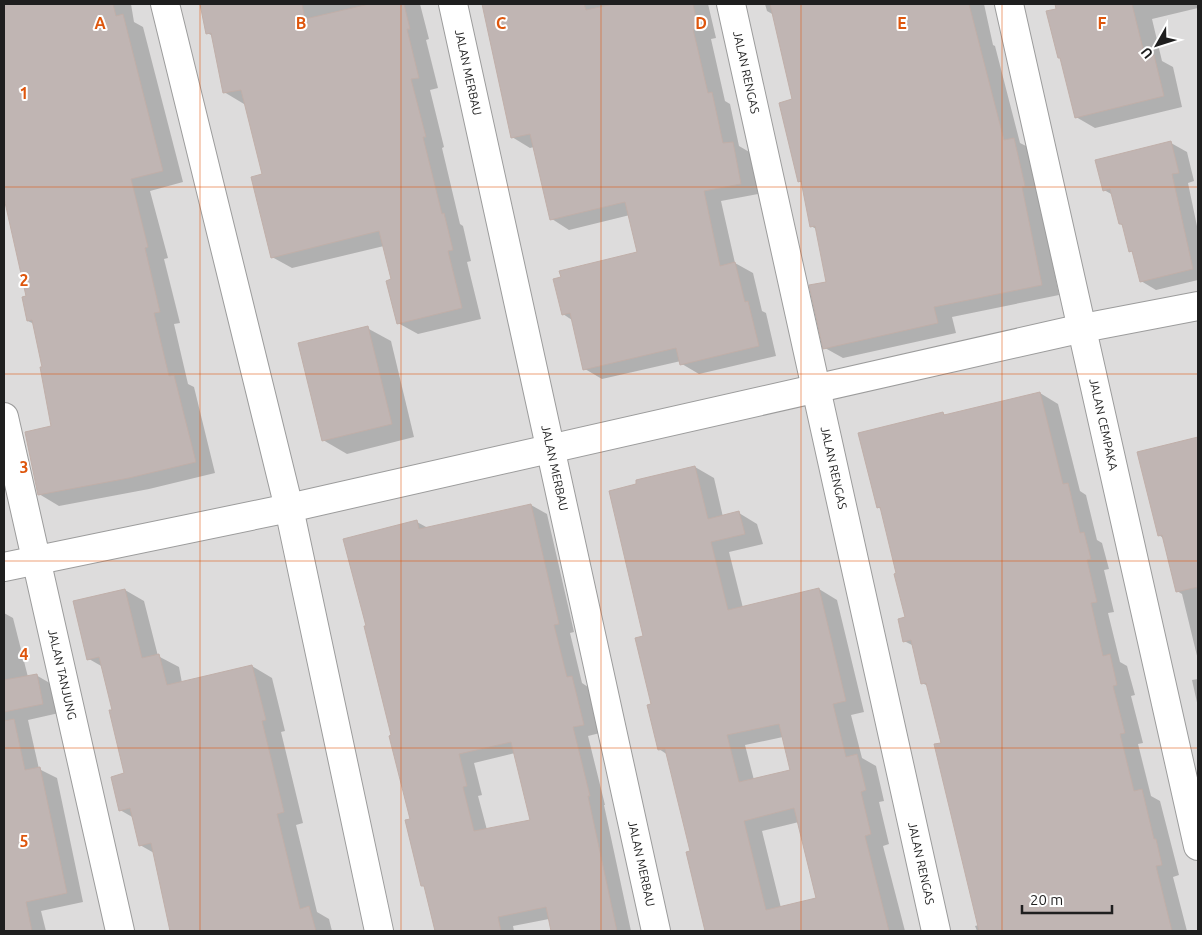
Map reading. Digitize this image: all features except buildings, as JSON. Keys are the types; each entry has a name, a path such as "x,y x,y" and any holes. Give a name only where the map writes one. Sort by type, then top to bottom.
{"street":[{"path":"164,4 289,508 379,931"},
{"name":"JALAN MERBAU","path":"453,4 656,931"},
{"name":"JALAN RENGAS","path":"731,4 936,931"},
{"name":"JALAN CEMPAKA","path":"1010,4 1198,846"},
{"path":"4,567 289,508 1082,328 1198,306"},
{"name":"JALAN TANJUNG","path":"4,417 120,931"}],"shaded area":[{"path":"4,4 1198,4 1198,931 4,931"}]}
